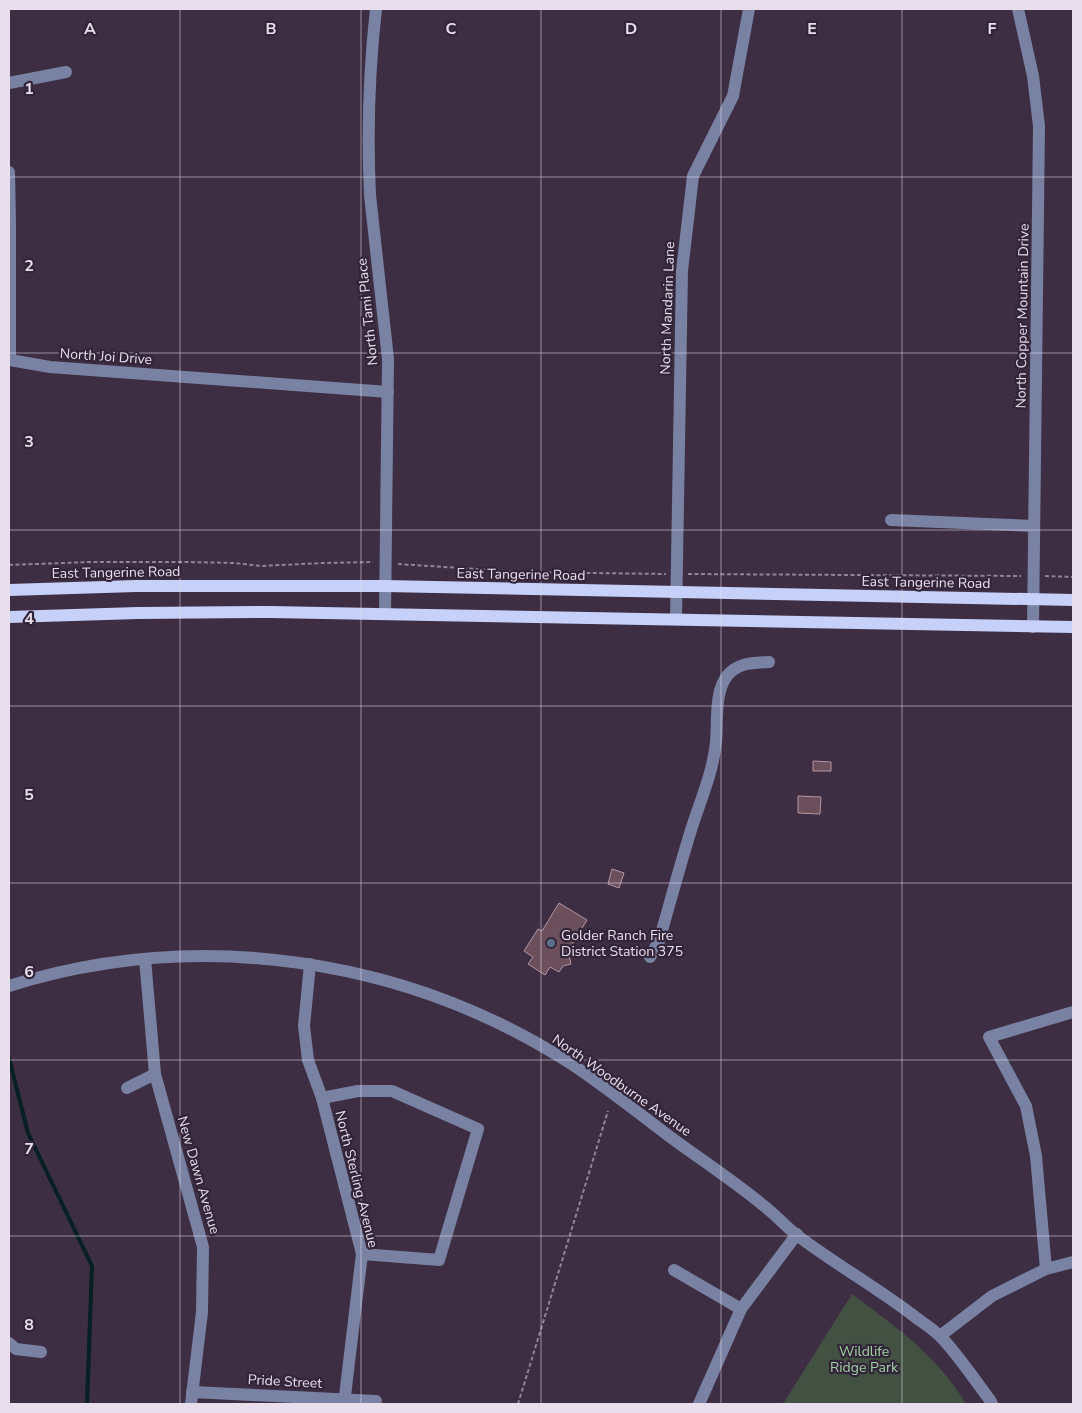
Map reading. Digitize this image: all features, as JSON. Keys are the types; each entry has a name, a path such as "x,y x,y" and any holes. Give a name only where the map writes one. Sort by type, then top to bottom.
{"main road":[{"name":"East Tangerine Road","path":"9,590 136,586 385,586 1073,600"},
{"path":"9,617 205,612 1073,627"}],"street":[{"name":"North Tami Place","path":"376,9 371,49 368,112 370,195 386,335 388,392 385,614"},
{"name":"North Mandarin Lane","path":"676,620 682,271 685,231 693,176 733,96 749,9"},
{"name":"North Copper Mountain Drive","path":"1018,9 1033,76 1039,126 1033,627"},
{"path":"9,83 66,72"},
{"name":"North Joi Drive","path":"9,172 10,360 50,367 388,392"},
{"path":"891,520 1034,526"},
{"path":"650,957 659,941 711,768 719,699 723,683 732,671 743,665 769,662"},
{"name":"North Woodburne Avenue","path":"9,986 90,966 145,959 214,956 272,959 310,964 359,974 424,993 473,1012 526,1037 574,1066 764,1206 797,1234 896,1302 940,1336 992,1404"},
{"name":"New Dawn Avenue","path":"145,959 155,1074 203,1247 202,1312 192,1398"},
{"name":"North Sterling Avenue","path":"310,964 304,1026 308,1060 322,1098 362,1254 344,1402"},
{"path":"1046,1269 1036,1156 1026,1106 989,1037 1073,1012"},
{"path":"127,1088 155,1074"},
{"path":"322,1098 358,1091 392,1092 478,1129 439,1260 362,1254"},
{"path":"699,1404 741,1309 797,1234"},
{"path":"940,1336 992,1296 1046,1269 1073,1262"},
{"path":"674,1270 741,1309"},
{"path":"9,1343 16,1349 41,1352"},
{"name":"Pride Street","path":"192,1398 344,1402 376,1401"}],"path":[{"path":"9,565 89,562 235,563 261,566 348,562 531,572 1073,577"},
{"path":"518,1404 608,1111"}],"green space":[{"name":"Wildlife Ridge Park","path":"852,1294 915,1343 942,1371 966,1404 783,1404"}],"building":[{"path":"813,761 831,762 831,771 813,771"},
{"path":"798,796 821,797 820,814 798,813"},
{"path":"612,869 624,873 619,888 608,884"},
{"path":"559,903 587,920 570,948 573,950 569,955 571,964 563,966 559,972 550,967 545,975 528,964 533,957 524,951 538,929 542,931"}],"waterway":[{"path":"9,1058 28,1133 92,1266 87,1404"}],"place":[{"name":"Golder Ranch Fire District Station 375","path":"551,943"}]}
